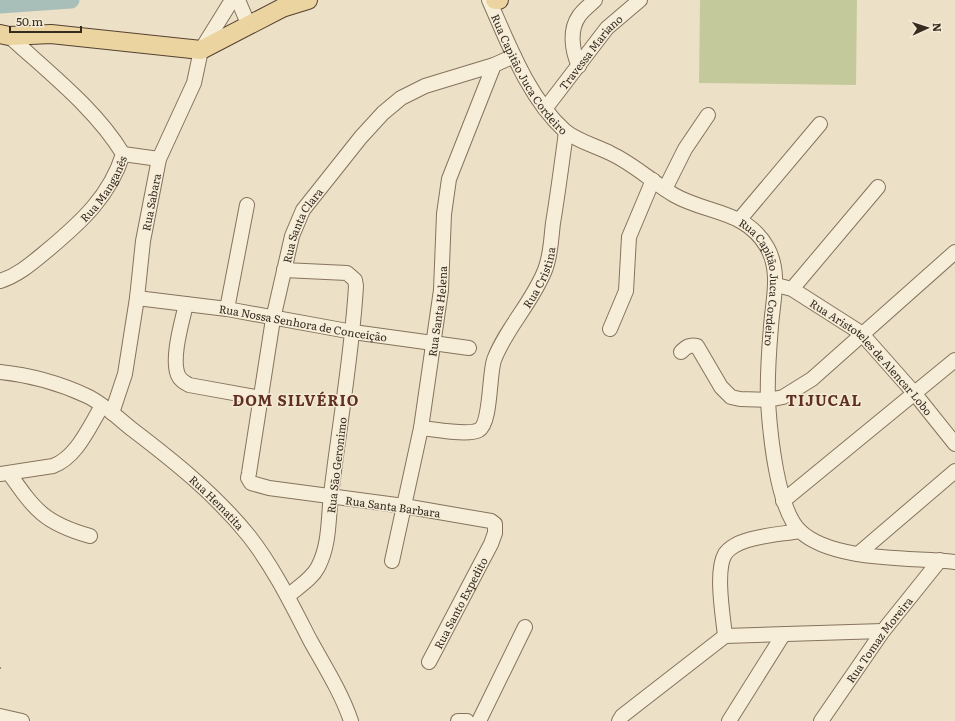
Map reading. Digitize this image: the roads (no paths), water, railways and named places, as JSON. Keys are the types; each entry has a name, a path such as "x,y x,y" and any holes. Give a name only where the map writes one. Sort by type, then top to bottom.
{"main road":[{"path":"5,35 50,34 201,50 282,8 308,0"},
{"path":"495,0 500,0"}],"street":[{"name":"Rua Sabara","path":"4,473 53,466 62,463 107,410 125,374 144,241 159,159 194,83 201,50 232,0"},
{"path":"238,0 249,26"},
{"name":"Rua Capitão Juca Cordeiro","path":"489,0 514,56 545,108 566,132 631,164 665,189 704,208 740,219 752,228 767,247 774,265 776,285 771,324 768,400 773,442 783,501 788,515 800,531 820,544 858,554 955,562"},
{"path":"578,66 574,55 572,35 578,17 595,0"},
{"name":"Travessa Mariano","path":"545,108 607,28 640,0"},
{"name":"Rua Manganês","path":"0,281 21,272 79,223 102,197 117,173 123,154 111,134 90,112 5,35"},
{"name":"Rua Santa Clara","path":"268,488 251,483 248,478 273,319 292,236 302,210 323,182 382,113 401,98 425,86 494,65 514,56"},
{"name":"Rua Santa Helena","path":"392,561 421,428 442,275 444,214 449,179 494,65"},
{"path":"665,189 685,149 708,115"},
{"path":"740,219 820,124"},
{"name":"Rua Cristina","path":"421,428 469,432 479,430 484,424 487,413 489,384 495,360 510,330 535,292 549,255 566,132"},
{"path":"123,154 159,159"},
{"path":"610,329 623,300 627,286 629,237 653,180"},
{"path":"792,289 878,187"},
{"path":"227,309 247,205"},
{"path":"681,352 687,346 697,346 721,388 731,397 740,399 768,400 783,397 812,379 861,333 955,252"},
{"name":"Rua São Geronimo","path":"284,270 347,273 355,280 356,297 353,332 330,497 328,533 324,553 318,568 309,579 288,596"},
{"name":"Rua Aristoteles de Alencar Lobo","path":"776,285 792,289 861,333 915,394 955,444"},
{"name":"Rua Nossa Senhora de Conceição","path":"137,298 227,309 273,319 353,332 469,348"},
{"path":"186,304 176,355 177,371 182,381 200,387 261,398"},
{"path":"783,501 955,360"},
{"name":"Rua Hematita","path":"0,372 34,377 57,384 89,397 186,472 212,495 249,537 288,596 335,681 351,721"},
{"path":"858,554 955,471"},
{"path":"4,473 37,510 62,527 90,536"},
{"name":"Rua Santa Barbara","path":"268,488 404,506 491,521 495,524 496,528 491,544"},
{"path":"725,636 720,579 721,566 725,554 732,547 746,541 800,531"},
{"name":"Rua Santo Expedito","path":"429,662 491,544"},
{"name":"Rua Tomaz Moreira","path":"821,721 883,631 940,560"},
{"path":"479,721 525,627"},
{"path":"619,721 622,716 725,636 883,631"},
{"path":"729,721 783,634"},
{"path":"0,716 22,721"},
{"path":"458,721 467,721"}],"waterway":[{"path":"0,5 71,0"}],"district":[{"name":"DOM SILVÉRIO","path":"296,399"},
{"name":"TIJUCAL","path":"824,399"}]}
